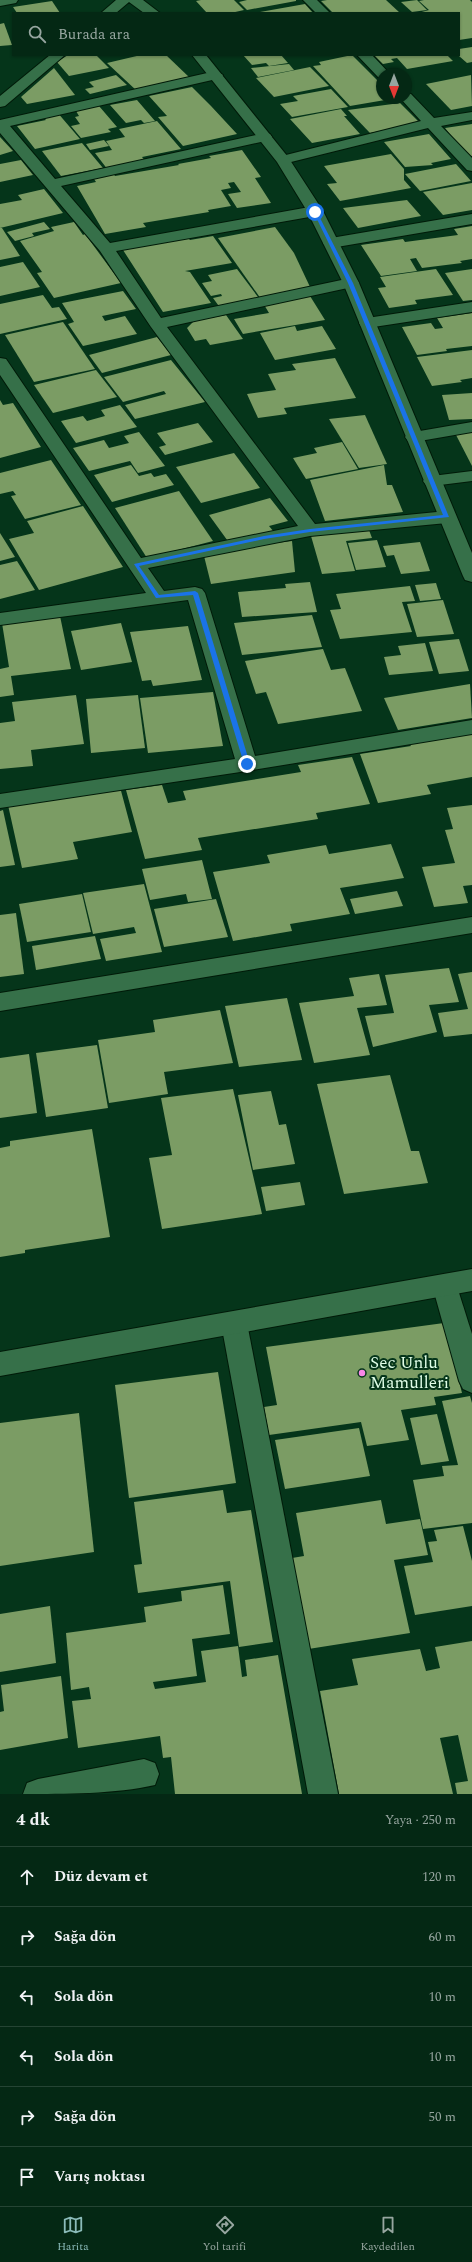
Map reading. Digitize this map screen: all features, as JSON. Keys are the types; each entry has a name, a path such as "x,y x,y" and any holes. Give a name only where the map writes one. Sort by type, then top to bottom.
{"street":[{"path":"0,2 11,0"},
{"path":"109,12 124,0"},
{"path":"134,0 152,12"},
{"path":"310,0 322,12"},
{"path":"0,103 57,56"},
{"path":"200,56 283,160 315,212 351,283 472,576"},
{"path":"365,56 377,68"},
{"path":"216,76 0,124 106,248 157,324 310,530"},
{"path":"412,103 472,167"},
{"path":"283,160 432,123 472,116"},
{"path":"51,184 265,137"},
{"path":"106,248 315,212"},
{"path":"331,244 472,219"},
{"path":"157,324 351,283"},
{"path":"367,323 472,306"},
{"path":"0,363 158,597"},
{"path":"414,437 472,427"},
{"path":"432,481 472,476"},
{"path":"136,565 264,538 310,530 447,517"},
{"path":"0,619 195,593 247,764"},
{"path":"0,801 247,764 472,727"},
{"path":"0,1002 472,925"},
{"path":"0,1364 472,1280"},
{"path":"445,1285 472,1381"},
{"path":"234,1323 323,1794"},
{"path":"38,1794 144,1774"}],"building":[{"path":"234,0 244,10 235,12 206,12 196,1"},
{"path":"247,0 296,1 247,10 239,2"},
{"path":"386,0 399,12 332,12 321,1"},
{"path":"417,0 427,10 412,12 401,2"},
{"path":"470,0 472,2 472,38 460,40 460,12 422,12 429,10 419,1"},
{"path":"52,1 59,12 16,12 13,7"},
{"path":"305,4 312,12 260,12"},
{"path":"4,23 12,45 0,46 0,24"},
{"path":"472,47 472,62 467,63 459,56 460,49"},
{"path":"66,56 97,56 109,68 69,76 57,62"},
{"path":"137,56 167,56 190,78 137,91 107,63"},
{"path":"244,56 282,56 288,63 269,66 266,63 252,65"},
{"path":"353,56 376,79 376,102 350,106 313,66 321,65 319,62"},
{"path":"375,56 448,56 453,61 412,68 406,68 397,58 391,59 394,62 383,64"},
{"path":"289,64 294,70 258,77 251,68"},
{"path":"310,67 329,86 274,97 256,78"},
{"path":"54,68 75,95 27,104 21,97"},
{"path":"116,75 127,85 90,94 85,89 94,87 89,82"},
{"path":"471,75 472,106 451,110 426,84"},
{"path":"192,87 237,134 183,146 158,117 167,116 149,96"},
{"path":"331,89 348,107 292,117 280,104 298,101 293,96"},
{"path":"137,100 155,121 144,123 141,120 126,123 110,105"},
{"path":"401,104 420,123 370,133 348,110"},
{"path":"99,106 117,127 108,129 111,132 81,138 71,126 80,124 75,117 79,116 76,111"},
{"path":"341,109 347,116 344,116 360,134 312,143 290,119"},
{"path":"57,112 80,139 35,149 17,126 46,120 42,116"},
{"path":"157,121 181,149 142,157 146,162 108,170 95,153 112,150 106,141 125,137 119,129"},
{"path":"472,124 472,156 467,156 445,128"},
{"path":"429,134 451,159 431,163 433,165 405,167 384,142"},
{"path":"0,137 13,151 0,155"},
{"path":"104,140 109,146 90,150 86,144"},
{"path":"82,143 103,168 61,176 42,151"},
{"path":"242,150 261,177 255,178 271,203 237,208 228,194 241,192 234,182 228,183 231,188 221,190 231,206 208,210 209,212 143,223 146,227 105,234 77,186 96,182 92,176 113,173 115,176 179,165 178,164 211,158 209,156"},
{"path":"391,154 404,169 404,180 411,188 340,201 327,184 337,183 324,166"},
{"path":"21,160 33,175 0,182 0,164"},
{"path":"456,164 471,181 420,191 405,174"},
{"path":"472,183 472,210 443,215 423,192"},
{"path":"44,189 63,213 0,228 0,204 22,200 18,195"},
{"path":"407,200 421,216 358,228 343,208"},
{"path":"44,222 50,229 32,233 34,236 15,241 7,232"},
{"path":"74,222 83,235 85,234 121,283 54,298 37,273 42,272 20,241 54,231 51,227"},
{"path":"472,226 472,259 460,261 462,263 422,268 416,258 410,259 417,271 381,276 361,245 403,239 405,242 458,235 454,229"},
{"path":"275,227 294,253 311,289 261,299 218,238"},
{"path":"0,228 2,228 20,256 0,260"},
{"path":"213,236 232,263 185,271 190,272 211,303 163,312 123,250 188,238 190,240"},
{"path":"23,262 40,287 0,296 0,267"},
{"path":"237,269 261,301 221,309 213,298 222,296 221,294 211,296 202,283 212,281 208,275"},
{"path":"436,269 453,295 415,300 417,304 389,308 378,288 386,287 380,277"},
{"path":"472,269 472,300 463,301 445,273"},
{"path":"123,291 136,309 102,316 105,321 125,316 137,334 83,346 68,324 74,322 62,303"},
{"path":"43,295 52,308 59,307 67,319 0,334 0,304"},
{"path":"310,296 325,320 243,334 234,319 269,313 263,303"},
{"path":"472,313 472,346 446,349 447,351 417,355 402,327 431,323 435,329 443,328 437,318"},
{"path":"226,315 243,339 210,345 206,339 195,341 187,328 194,321"},
{"path":"63,322 95,369 34,382 5,335"},
{"path":"295,326 297,331 322,326 336,349 275,360 260,333"},
{"path":"157,337 171,355 102,373 89,355"},
{"path":"472,350 472,378 460,380 462,382 432,386 417,357"},
{"path":"335,358 356,398 284,408 287,414 258,418 247,394 276,390 268,374 296,370 292,364"},
{"path":"171,360 205,402 135,419 125,405 166,394 164,391 123,402 104,377"},
{"path":"96,370 117,397 53,413 34,385"},
{"path":"472,393 472,419 449,420 442,395"},
{"path":"0,400 3,405 13,403 41,447 0,458"},
{"path":"120,405 137,427 76,443 61,421 83,416 87,421 105,416 101,410"},
{"path":"365,415 387,464 359,468 329,419"},
{"path":"198,423 213,442 165,455 159,447 166,445 157,433"},
{"path":"472,430 472,466 455,433"},
{"path":"139,432 165,466 138,473 130,461 89,471 73,448 104,440 109,448 129,443 124,436"},
{"path":"342,442 358,469 306,479 293,458 317,453 314,448"},
{"path":"234,453 260,488 201,503 176,467"},
{"path":"51,460 81,505 25,519 11,496 16,495 13,491 0,494 0,473"},
{"path":"131,465 139,476 151,473 154,477 166,474 174,485 112,502 94,475"},
{"path":"384,465 387,485 392,485 403,512 325,521 310,480"},
{"path":"179,491 213,541 147,558 115,508"},
{"path":"270,498 288,521 269,526 274,532 230,544 209,515"},
{"path":"83,506 123,567 39,590 9,539 34,533 27,521"},
{"path":"369,530 372,538 346,541 355,571 322,574 311,536"},
{"path":"0,533 15,557 0,561"},
{"path":"377,540 386,567 356,570 348,543"},
{"path":"292,541 295,572 211,584 203,552"},
{"path":"420,542 430,571 401,574 394,555 387,556 383,546"},
{"path":"17,561 35,590 0,599 0,565"},
{"path":"310,582 317,612 242,617 238,592 286,588 285,584"},
{"path":"436,583 441,599 420,601 415,585"},
{"path":"410,586 415,601 402,602 412,632 340,639 330,610 341,609 336,594"},
{"path":"443,600 454,634 417,637 407,604"},
{"path":"312,615 322,647 242,655 234,623"},
{"path":"60,616 71,669 11,676 14,695 0,697 0,669 9,667 2,623"},
{"path":"121,623 132,662 81,670 71,631"},
{"path":"188,626 202,680 153,686 151,680 142,681 130,632"},
{"path":"459,639 469,671 439,674 429,642"},
{"path":"425,643 433,671 389,675 384,657 401,655 398,646"},
{"path":"323,649 331,670 345,668 362,711 278,724 266,692 256,694 245,661"},
{"path":"470,684 472,718 398,730 384,698"},
{"path":"213,692 223,746 148,753 140,698"},
{"path":"76,695 84,744 31,750 33,766 0,769 0,723 15,721 12,702"},
{"path":"138,695 145,748 91,753 86,699"},
{"path":"472,733 472,777 427,785 431,794 378,803 360,754 411,746 409,743"},
{"path":"352,757 370,804 316,813 318,819 198,838 202,850 145,859 126,790 162,785 168,803 186,800 183,791 301,772 298,765"},
{"path":"120,787 132,832 73,842 78,859 22,868 8,805"},
{"path":"472,805 472,885 463,886 468,903 434,907 422,867 455,863 445,830 453,829 447,808"},
{"path":"3,810 15,865 0,867 0,811"},
{"path":"391,844 404,878 340,888 350,914 290,924 292,931 233,941 213,872 270,863 267,855 326,845 329,854"},
{"path":"202,860 212,899 188,902 186,894 150,900 142,869"},
{"path":"144,884 162,952 106,961 100,939 136,933 134,927 93,934 83,893"},
{"path":"397,891 403,906 355,914 350,899"},
{"path":"82,894 91,932 27,942 19,904"},
{"path":"216,899 228,937 164,947 154,909"},
{"path":"16,913 24,974 0,977 0,915"},
{"path":"95,936 101,959 36,970 32,946"},
{"path":"449,968 459,1002 429,1005 437,1032 373,1047 365,1016 394,1013 385,975"},
{"path":"472,972 472,1034 444,1037 438,1013 468,1009 458,974"},
{"path":"379,974 387,1005 357,1008 370,1055 314,1063 299,1003 354,996 349,978"},
{"path":"287,998 302,1060 239,1067 225,1006"},
{"path":"220,1010 233,1063 164,1072 168,1094 109,1103 98,1040 155,1032 153,1020"},
{"path":"97,1045 108,1108 46,1117 36,1053"},
{"path":"29,1054 37,1113 0,1118 0,1058"},
{"path":"390,1075 411,1151 419,1151 428,1183 344,1194 317,1084"},
{"path":"233,1089 262,1214 162,1229 149,1158 172,1155 161,1098"},
{"path":"271,1091 279,1125 286,1124 295,1164 253,1170 238,1095"},
{"path":"92,1129 110,1237 25,1250 25,1253 0,1257 0,1148 10,1146 10,1141"},
{"path":"300,1182 305,1205 266,1211 261,1187"},
{"path":"444,1323 462,1393 434,1397 436,1405 401,1410 409,1440 367,1446 361,1422 269,1435 264,1407 277,1405 266,1347"},
{"path":"218,1372 236,1483 129,1498 115,1385"},
{"path":"470,1396 472,1403 472,1523 423,1529 413,1480 444,1476 442,1466 458,1465 442,1401"},
{"path":"79,1413 94,1552 0,1566 0,1423"},
{"path":"437,1414 449,1461 421,1465 410,1418"},
{"path":"359,1428 370,1476 285,1489 275,1440"},
{"path":"223,1490 227,1513 251,1510 273,1642 239,1647 230,1581 138,1593 134,1565 142,1564 134,1502"},
{"path":"381,1500 386,1524 420,1519 428,1555 394,1560 410,1633 302,1650 286,1559 304,1556 296,1513"},
{"path":"463,1526 472,1561 472,1606 415,1615 404,1566 433,1562 428,1542 437,1541 434,1530"},
{"path":"223,1585 230,1634 192,1639 197,1676 153,1682 155,1689 206,1682 201,1651 238,1646 242,1677 247,1676 245,1660 278,1655 302,1794 175,1794 171,1757 163,1758 160,1736 78,1748 72,1701 91,1699 89,1687 71,1690 66,1633 146,1622 144,1607 182,1601 181,1591"},
{"path":"50,1606 56,1663 0,1672 0,1614"},
{"path":"472,1641 472,1794 457,1794 455,1783 468,1781 458,1735 440,1738 453,1794 339,1794 320,1691 358,1685 352,1659 420,1649 426,1671 440,1668 435,1647"},
{"path":"61,1676 68,1738 0,1750 0,1712 4,1711 1,1685"}],"place":[{"name":"Sec Unlu Mamulleri","path":"362,1373"}],"route":[{"path":"247,764 195,593 158,597 136,565 264,538 310,530 447,517 351,283 315,212"}]}
